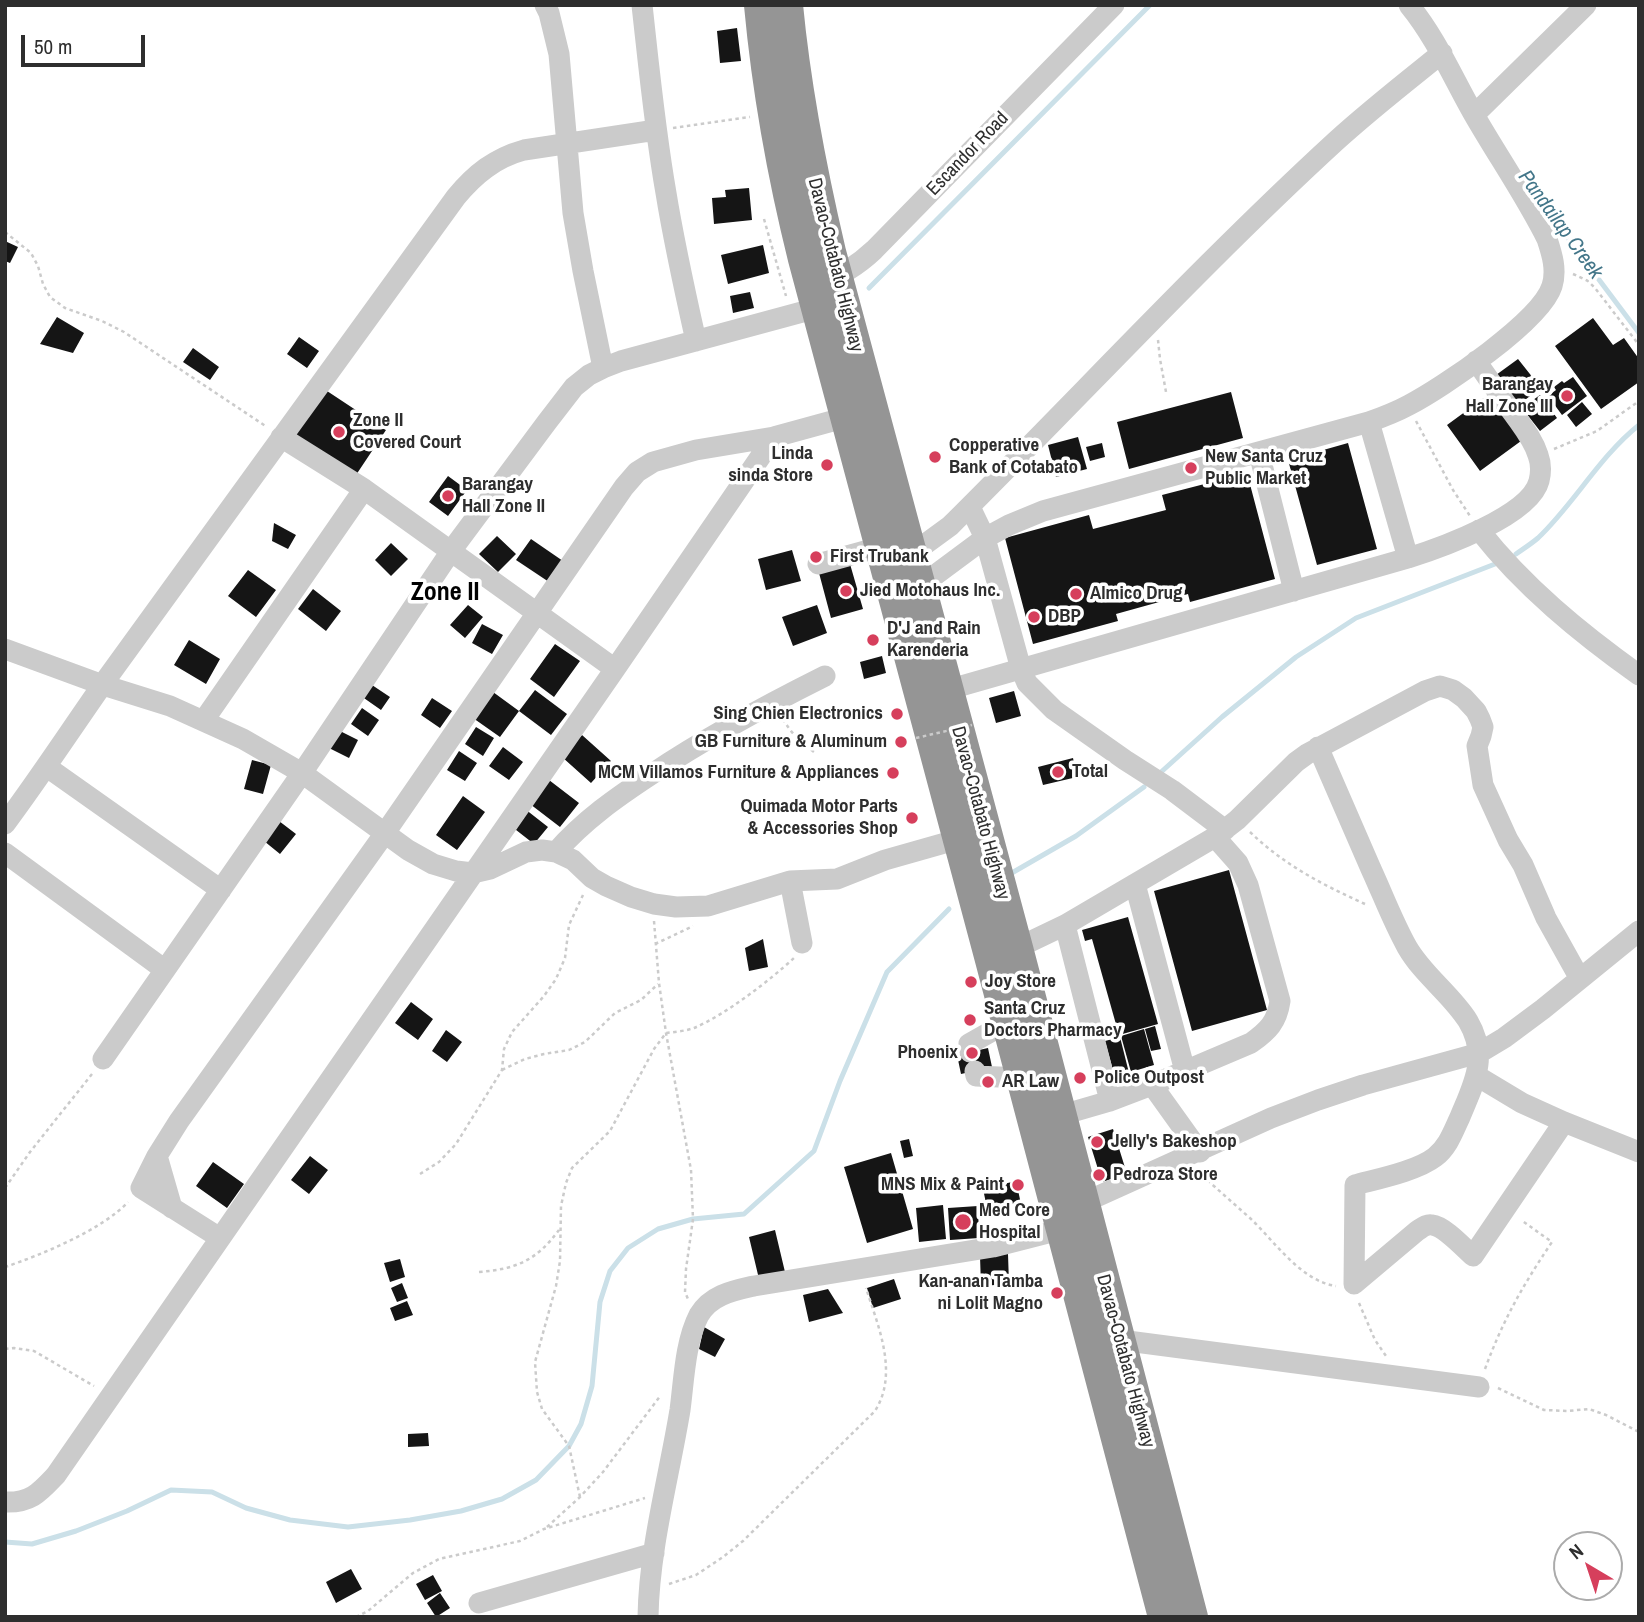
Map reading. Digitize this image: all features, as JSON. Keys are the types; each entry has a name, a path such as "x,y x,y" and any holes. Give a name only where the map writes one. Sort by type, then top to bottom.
{"highway":[{"name":"Davao-Cotabato Highway","path":"760,5 773,113 793,213 895,549 1004,952 1072,1216 1164,1617"},
{"name":"Davao-Cotabato Highway","path":"787,5 800,108 820,207 819,297 847,417 895,549"},
{"name":"Davao-Cotabato Highway","path":"934,693 959,839 1004,952 1007,1022 1022,1078 1047,1119"},
{"name":"Davao-Cotabato Highway","path":"1072,1216 1120,1340 1192,1617"}],"street":[{"path":"545,5 559,54 573,213 603,368"},
{"path":"642,5 656,130 676,253 696,341"},
{"name":"Escandor Road","path":"103,1059 302,774 451,551 574,387 603,368 696,341 819,297 874,250 1114,5"},
{"path":"906,591 985,538 1043,511 1369,422 1408,406 1476,361 1532,315 1552,287 1553,255 1543,231 1474,115 1442,53 1409,5"},
{"path":"1474,115 1586,5"},
{"path":"818,564 895,549 937,537 970,507 1153,319 1337,140 1442,53"},
{"path":"5,824 281,437 471,179 490,163 509,154 656,130"},
{"path":"934,693 1408,558 1479,530 1510,514 1532,494 1539,483 1541,467 1530,439 1476,361"},
{"path":"220,1238 141,1188 157,1156 179,1121 385,833 624,486 636,472 653,462 696,450 774,437 847,417"},
{"path":"1369,422 1408,558"},
{"path":"281,437 364,489 615,669"},
{"path":"5,1502 25,1501 38,1494 56,1475 774,437"},
{"path":"1259,453 1294,591"},
{"path":"204,720 364,489"},
{"path":"970,507 985,538 1027,682 1054,710 1226,829 1248,885 1280,1001 1278,1013 1271,1026 1251,1042 1153,1085 1110,1101 1047,1119"},
{"path":"1479,530 1495,550 1575,627 1639,675"},
{"path":"5,649 204,720 243,739 302,774 408,850 433,864 456,871 473,873 490,869 526,852 542,850 556,852 573,860 592,878 631,897 676,907 708,906 790,881 836,879 885,860 959,839"},
{"path":"556,852 593,814 626,790 710,737 825,676"},
{"path":"1004,952 1065,925 1226,829 1296,762 1318,747 1425,691 1440,686 1453,690 1476,711 1483,727 1477,746 1483,785 1546,918 1580,979"},
{"path":"1318,747 1407,948 1468,1022 1479,1053 1477,1076 1444,1149 1423,1165 1355,1185 1354,1284"},
{"path":"47,767 221,890"},
{"path":"5,853 165,970"},
{"path":"790,881 802,943"},
{"path":"1135,884 1185,1071"},
{"path":"1065,925 1110,1101"},
{"path":"648,1617 648,1591 686,1361 693,1331 710,1302 727,1292 993,1247 1072,1216 1271,1118 1363,1085 1479,1053 1504,1038 1639,931"},
{"path":"1007,1022 969,1044 976,1076 1022,1078"},
{"path":"1477,1076 1522,1103 1639,1152"},
{"path":"1153,1085 1192,1155"},
{"path":"1354,1284 1417,1231 1430,1224 1443,1229 1473,1256 1564,1122"},
{"path":"157,1156 172,1208"},
{"path":"1120,1340 1479,1387"},
{"path":"480,1603 654,1553"}],"path":[{"path":"656,130 773,113"},
{"path":"765,219 819,297"},
{"path":"5,232 31,253 50,298 65,308 124,332 281,437"},
{"path":"1554,271 1588,281 1639,345"},
{"path":"1153,319 1157,327 1166,392"},
{"path":"1538,454 1565,446 1597,431 1639,401"},
{"path":"1408,406 1429,449 1479,530"},
{"path":"773,702 790,730 801,743 814,752"},
{"path":"916,738 972,725"},
{"path":"1226,829 1324,885 1391,915"},
{"path":"420,1174 439,1162 456,1144 502,1070 504,1049 512,1032 556,979 565,958 569,925 592,878"},
{"path":"654,904 655,944 666,1034 691,1170 693,1219 685,1292 692,1307 700,1315"},
{"path":"580,1497 569,1446 542,1409 537,1392 535,1362 560,1261 564,1194 572,1168 610,1131 654,1049 666,1034 691,1028 716,1017 787,964 802,943"},
{"path":"502,1070 525,1059 569,1050 585,1042 615,1013 641,1000 659,983"},
{"path":"5,1188 103,1059"},
{"path":"1192,1155 1279,1249 1307,1274 1325,1285 1339,1287 1354,1284 1361,1311 1375,1340 1400,1376"},
{"path":"5,1267 47,1252 107,1220 125,1206 141,1188"},
{"path":"1506,1208 1552,1242 1509,1311 1479,1387 1499,1388 1544,1410 1589,1409 1639,1432"},
{"path":"479,1272 501,1270 523,1263 548,1244 560,1228"},
{"path":"648,1591 696,1574 723,1557 743,1541 875,1411 882,1400 887,1375 884,1349 860,1268"},
{"path":"5,1349 34,1351 111,1396"},
{"path":"544,1529 603,1472 664,1391"},
{"path":"356,1617 368,1611 413,1573 439,1559 520,1541 544,1529 665,1492"}],"building":[{"path":"737,28 741,61 720,63 717,31"},
{"path":"749,188 752,220 714,224 712,198 726,197 725,190"},
{"path":"5,241 18,247 10,263 5,261"},
{"path":"763,245 769,273 728,284 721,255"},
{"path":"750,292 754,308 733,313 730,296"},
{"path":"57,317 84,333 73,353 40,344"},
{"path":"1593,318 1613,345 1624,338 1639,359 1639,382 1601,409 1555,346"},
{"path":"299,337 319,351 307,368 287,354"},
{"path":"193,348 219,367 210,380 183,362"},
{"path":"1518,359 1541,388 1518,405 1496,375"},
{"name":"Barangay Hall Zone III","path":"1573,377 1587,396 1562,415 1548,396 1556,390 1554,387"},
{"name":"Zone II Covered Court","path":"324,389 386,430 356,475 293,434"},
{"path":"1231,392 1243,438 1129,469 1117,422"},
{"path":"1488,395 1521,441 1480,471 1447,425"},
{"path":"1540,395 1557,418 1540,431 1522,408"},
{"path":"1582,402 1592,414 1576,427 1567,415"},
{"path":"1078,437 1087,469 1056,477 1048,445"},
{"path":"1102,443 1105,457 1090,461 1086,447"},
{"path":"1348,443 1377,549 1317,565 1288,460"},
{"path":"1247,473 1275,579 1190,602 1188,594 1116,614 1118,621 1033,644 1005,538 1089,515 1093,529 1166,510 1162,495"},
{"name":"Barangay Hall Zone II","path":"448,476 467,490 448,516 429,502"},
{"path":"274,523 296,535 288,549 272,541"},
{"path":"497,536 516,554 498,572 479,554"},
{"path":"531,539 563,561 549,582 516,560"},
{"path":"391,543 408,559 391,576 375,560"},
{"path":"792,550 801,581 766,590 758,559"},
{"path":"850,564 863,609 831,618 819,573"},
{"path":"248,570 276,590 256,617 228,596"},
{"path":"313,589 341,611 326,631 298,609"},
{"path":"468,605 483,617 465,638 450,625"},
{"path":"817,605 827,633 793,646 782,617"},
{"path":"482,624 503,635 492,654 472,643"},
{"path":"189,640 220,659 206,684 174,665"},
{"path":"555,644 580,661 554,697 530,679"},
{"path":"882,656 886,673 864,679 860,662"},
{"path":"369,683 390,697 381,710 361,696"},
{"path":"535,690 567,714 551,735 519,711"},
{"path":"1014,691 1021,716 996,723 989,698"},
{"path":"493,692 519,711 500,737 473,718"},
{"path":"432,698 452,711 440,728 421,715"},
{"path":"362,708 379,720 368,736 351,724"},
{"path":"476,727 494,738 483,756 465,744"},
{"path":"338,730 358,740 349,758 329,748"},
{"path":"582,735 611,761 591,783 562,757"},
{"path":"503,747 523,762 509,780 489,766"},
{"path":"459,751 477,763 465,781 447,770"},
{"name":"Total","path":"1073,758 1077,777 1043,785 1038,767"},
{"path":"252,760 271,765 263,794 244,789"},
{"path":"549,780 579,803 560,827 530,804"},
{"path":"463,796 485,812 457,850 436,835"},
{"path":"525,809 548,827 534,844 511,826"},
{"path":"279,821 296,834 280,854 264,841"},
{"path":"1229,870 1267,1010 1192,1031 1154,891"},
{"path":"1128,917 1158,1024 1119,1035 1092,939 1085,941 1082,930"},
{"path":"763,939 768,967 749,971 745,948"},
{"path":"411,1002 433,1019 418,1040 395,1023"},
{"path":"1155,1026 1161,1049 1151,1051 1145,1029"},
{"path":"1144,1029 1154,1065 1131,1072 1121,1036"},
{"path":"446,1030 462,1042 447,1062 432,1051"},
{"path":"1120,1037 1130,1077 1116,1081 1105,1041"},
{"path":"988,1048 992,1067 961,1074 957,1055"},
{"path":"1113,1129 1127,1174 1102,1182 1088,1137"},
{"path":"909,1139 913,1156 904,1158 900,1141"},
{"path":"891,1153 913,1229 867,1243 844,1167"},
{"path":"310,1156 328,1170 309,1194 291,1180"},
{"path":"213,1162 244,1184 227,1208 196,1186"},
{"path":"1016,1181 1021,1204 986,1203 983,1189"},
{"path":"943,1205 946,1239 919,1242 916,1208"},
{"path":"978,1206 979,1238 950,1240 948,1208"},
{"path":"775,1230 785,1272 759,1279 749,1237"},
{"path":"1008,1254 1009,1284 981,1286 980,1256"},
{"path":"400,1259 405,1277 390,1282 384,1263"},
{"path":"894,1279 901,1299 873,1308 867,1288"},
{"path":"402,1283 408,1298 397,1302 391,1288"},
{"path":"828,1289 843,1313 809,1322 803,1295"},
{"path":"407,1301 413,1315 395,1321 390,1308"},
{"path":"704,1327 725,1339 715,1357 699,1349"},
{"path":"428,1433 429,1446 408,1447 408,1434"},
{"path":"351,1569 362,1589 336,1603 326,1582"},
{"path":"433,1575 442,1591 425,1600 416,1584"},
{"path":"440,1593 450,1608 436,1617 427,1603"}],"waterway":[{"path":"869,288 1150,5"},
{"name":"Pandailap Creek","path":"1528,185 1639,333"},
{"path":"1516,554 1551,525 1611,451 1639,425"},
{"path":"1160,773 1222,717 1296,657 1356,618 1495,564"},
{"path":"1010,874 1076,836 1144,787"},
{"path":"5,1542 32,1544 76,1531 171,1490 212,1492 246,1508 290,1520 348,1527 461,1511 502,1499 536,1480 569,1446 581,1424 592,1386 600,1302 610,1271 628,1248 658,1229 693,1219 744,1214 814,1151 840,1081 887,972 949,909"}],"place":[{"name":"Barangay Hall Zone III","path":"1567,396"},
{"name":"Zone II Covered Court","path":"339,432"},
{"name":"Copperative Bank of Cotabato","path":"935,457"},
{"name":"Linda sinda Store","path":"827,465"},
{"name":"New Santa Cruz Public Market","path":"1191,468"},
{"name":"Barangay Hall Zone II","path":"448,496"},
{"name":"First Trubank","path":"816,557"},
{"name":"Jied Motohaus Inc.","path":"846,591"},
{"name":"Almico Drug","path":"1076,594"},
{"name":"DBP","path":"1034,617"},
{"name":"D'J and Rain Karenderia","path":"873,640"},
{"name":"Sing Chien Electronics","path":"897,714"},
{"name":"GB Furniture & Aluminum","path":"901,742"},
{"name":"Total","path":"1058,772"},
{"name":"MCM Villamos Furniture & Appliances","path":"893,773"},
{"name":"Quimada Motor Parts & Accessories Shop","path":"912,818"},
{"name":"Joy Store","path":"971,982"},
{"name":"Santa Cruz Doctors Pharmacy","path":"970,1020"},
{"name":"Phoenix","path":"972,1053"},
{"name":"Police Outpost","path":"1080,1078"},
{"name":"AR Law","path":"988,1082"},
{"name":"Jelly's Bakeshop","path":"1097,1142"},
{"name":"Pedroza Store","path":"1099,1175"},
{"name":"MNS Mix & Paint","path":"1018,1185"},
{"name":"Med Core Hospital","path":"963,1222"},
{"name":"Kan-anan Tamba ni Lolit Magno","path":"1057,1293"}],"district":[{"name":"Zone II","path":"445,593"}]}
